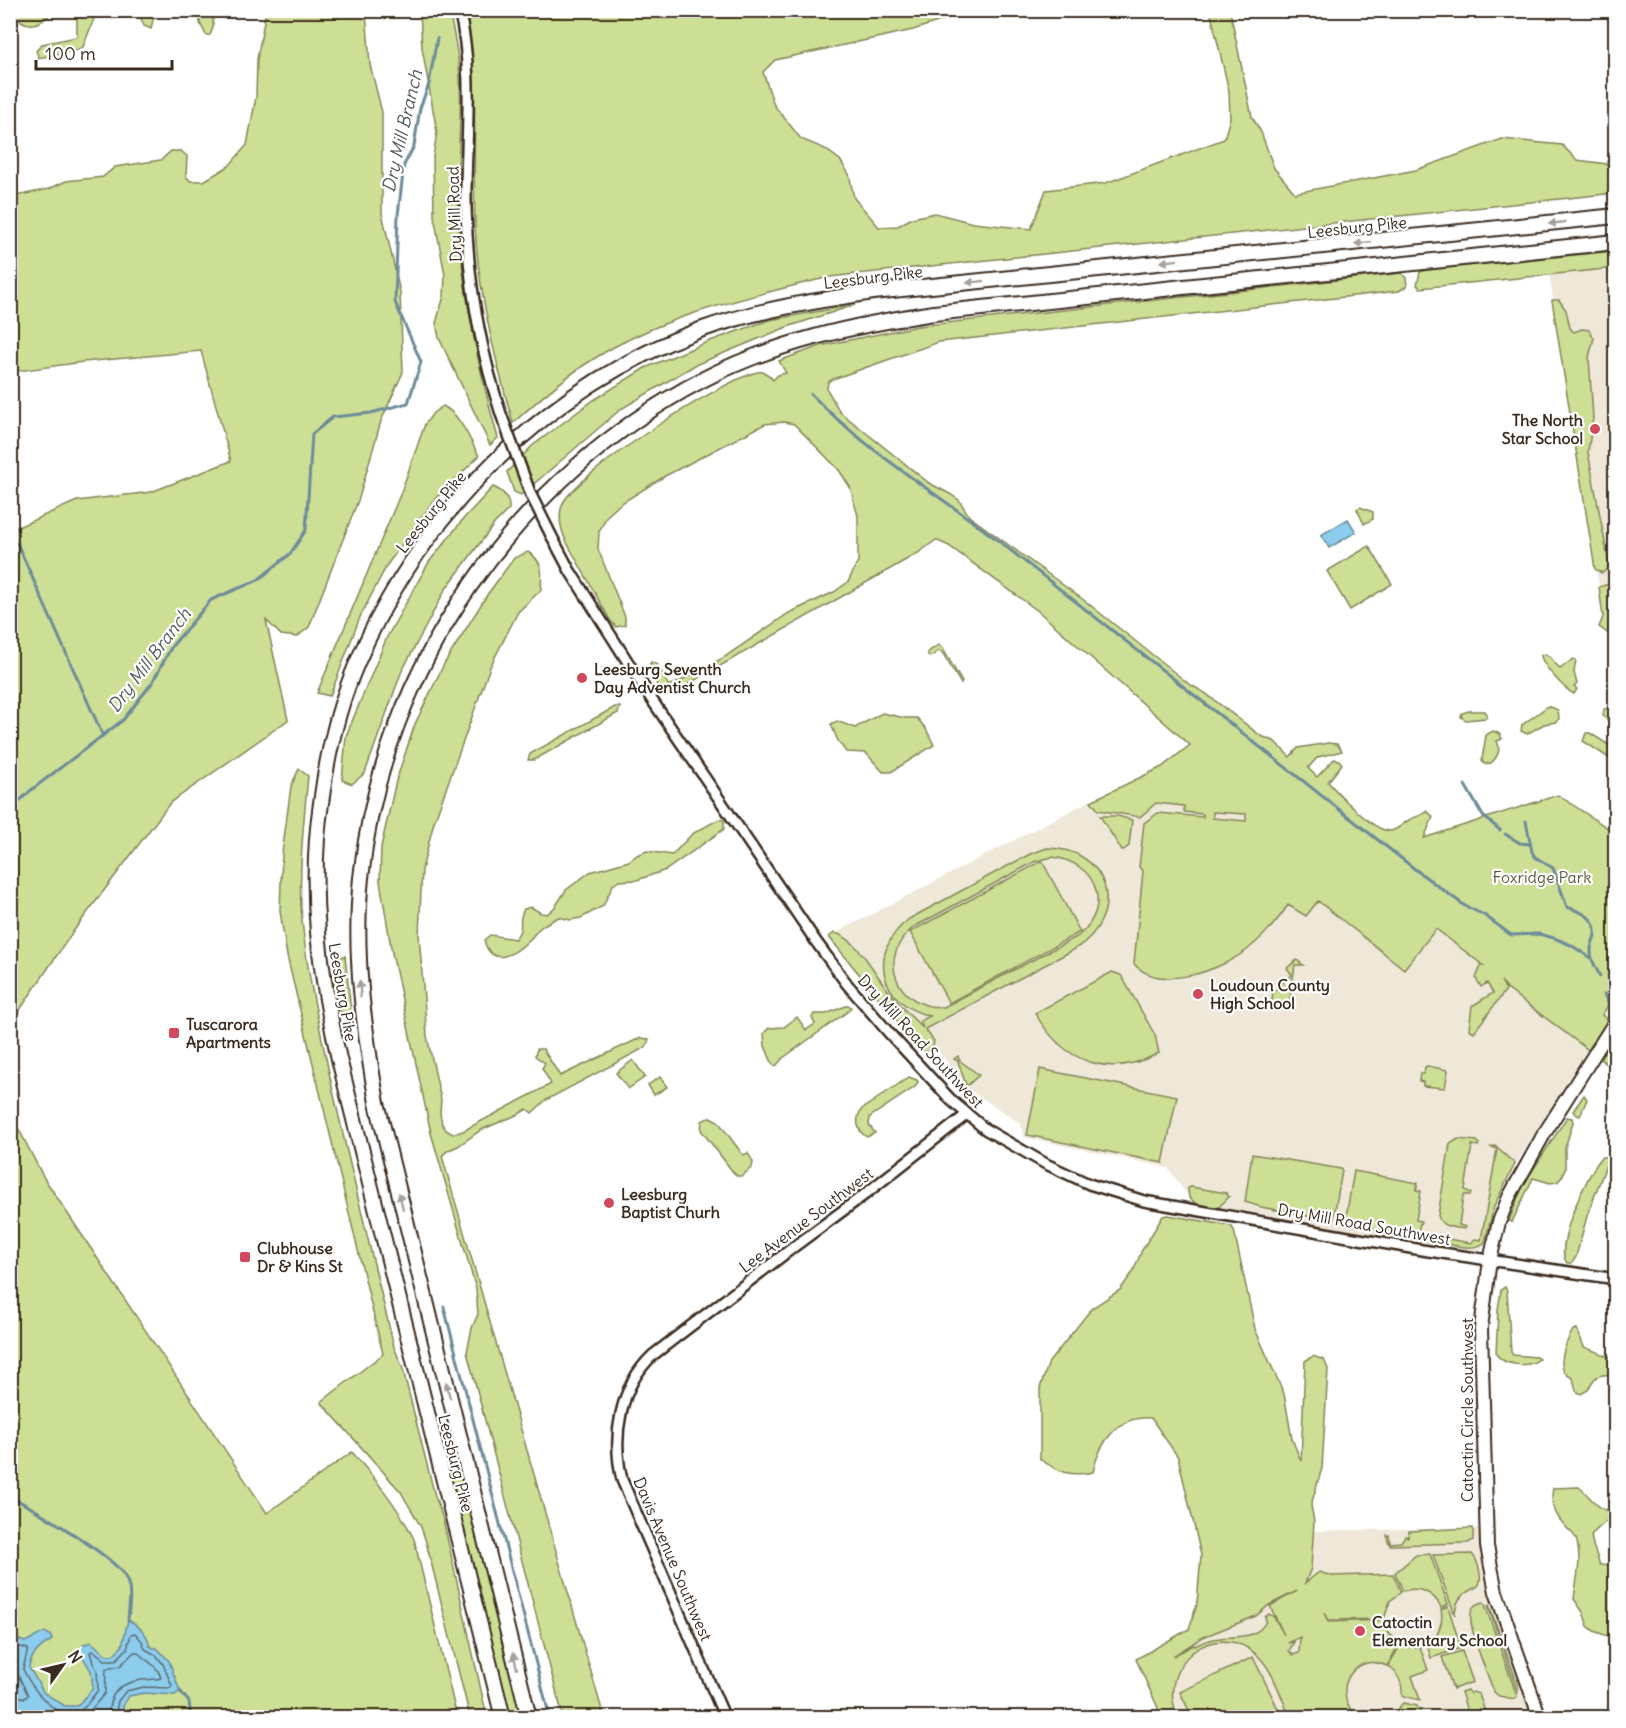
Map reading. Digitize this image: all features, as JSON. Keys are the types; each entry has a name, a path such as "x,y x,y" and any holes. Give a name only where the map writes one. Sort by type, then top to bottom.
{"highway":[{"name":"Leesburg Pike","path":"503,1718 327,1008 318,943 315,892 320,805 330,752 356,664 372,630 412,561 438,525 470,487 507,449 581,392 630,362 671,342 727,321 757,313 873,292 1616,216"},
{"name":"Leesburg Pike","path":"529,1718 377,1103 364,1030 358,967 361,878 370,819 380,775 395,729 418,674 451,612 479,572 540,500 591,456 651,410 703,380 742,362 815,336 887,320 934,313 1616,242"}],"main road":[{"name":"Catoctin Circle Southwest","path":"1540,1718 1496,1592 1487,1546 1481,1328 1490,1260 1499,1222 1509,1197 1539,1142 1616,1020"}],"street":[{"name":"Dry Mill Road","path":"459,10 467,54 468,248 484,354 501,414"},
{"name":"Dry Mill Road Southwest","path":"501,414 527,485 570,571 652,700 817,943 875,1018 966,1115 985,1129 1046,1164 1089,1184 1126,1196 1201,1212 1490,1260 1616,1278"},
{"name":"Lee Avenue Southwest","path":"662,1348 864,1196 966,1115"},
{"name":"Davis Avenue Southwest","path":"662,1348 641,1368 626,1398 617,1434 618,1464 622,1480 725,1718"}],"shaded area":[{"name":"The North Star School","path":"1615,268 1615,584 1599,587 1549,274"},
{"name":"Loudoun County High School","path":"1190,746 1198,749 1251,805 1291,817 1494,973 1507,989 1588,1050 1509,1175 1495,1206 1486,1245 1480,1251 1473,1252 1200,1206 1192,1202 1168,1168 1024,1137 1020,1123 968,1089 939,1052 931,1056 834,934 1097,797 1139,779 1161,767"},
{"name":"Catoctin Elementary School","path":"1485,1528 1487,1546 1540,1717 1162,1717 1142,1671 1299,1531"}],"green space":[{"path":"1210,10 1230,11 1252,117 1261,132 1274,168 1295,193 1416,170 1502,139 1562,145 1577,160 1615,165 1615,193 829,277 737,300 676,319 647,331 619,344 581,367 513,423 488,325 477,250 474,198 473,64 466,11 971,11 913,30 775,60 763,72 774,105 801,139 825,149 840,160 849,174 854,198 879,227 898,226 912,218 935,213 973,223 1031,229 1046,190 1106,183 1224,139 1230,118 1229,91"},
{"path":"11,11 53,11 42,21 32,24 21,21"},
{"path":"77,11 97,11 83,47 39,58 36,51 42,44 77,37"},
{"path":"138,11 158,11 154,15 151,29 144,26"},
{"path":"199,11 216,11 213,15 213,28 210,35 206,35 200,23"},
{"path":"266,11 366,11 370,65 382,112 382,213 400,292 403,372 381,421 359,498 309,627 297,637 281,635 266,620 288,720 170,803 72,933 11,1023 11,530 77,501 151,492 231,461 201,351 83,362 11,372 11,197 49,189 66,181 103,177 115,167 161,160 171,151 181,151 187,156 186,176 190,181 204,181 229,166 247,145 256,97 257,59"},
{"path":"420,11 449,11 457,53 460,93 459,228 470,319 498,438 490,445 439,338 436,323 444,296 445,275 434,216 433,157 437,132 422,48"},
{"path":"1615,251 1615,268 1420,288 1417,285 1420,272 1426,270"},
{"name":"Foxridge Park","path":"1402,273 1406,278 1407,286 1399,291 939,342 833,379 828,382 827,389 840,412 929,483 959,500 969,516 1085,601 1189,684 1205,693 1261,736 1274,741 1290,757 1298,748 1328,743 1337,744 1342,751 1318,757 1308,768 1317,777 1334,759 1339,760 1342,764 1328,782 1366,819 1383,830 1390,831 1398,828 1408,820 1427,811 1433,817 1424,838 1558,795 1615,833 1615,994 1602,1015 1613,1024 1615,1020 1615,1070 1507,989 1501,981 1506,990 1474,1032 1469,1029 1472,1006 1493,993 1487,983 1481,987 1476,978 1481,966 1484,966 1436,929 1404,969 1318,901 1306,916 1288,905 1259,940 1247,950 1236,958 1206,971 1174,978 1159,977 1146,973 1134,964 1143,871 1139,867 1144,823 1158,813 1203,817 1203,814 1184,812 1184,806 1156,803 1140,817 1098,810 1091,801 1162,767 1190,745 1038,611 949,546 936,540 918,553 678,690 669,694 662,692 647,670 651,662 658,665 668,685 675,684 723,658 789,613 834,592 848,582 858,561 858,516 850,487 839,470 794,424 784,422 765,424 665,476 620,504 607,516 599,532 598,549 625,617 625,625 616,627 566,541 560,514 562,505 572,491 620,451 684,409 740,378 760,372 767,374 773,380 778,375 786,373 779,361 820,346 918,326","holes":["1213,812 1246,814 1246,821 1213,818"]},
{"path":"1552,300 1559,300 1566,310 1570,328 1574,332 1582,329 1589,330 1594,338 1589,357 1593,418 1588,452 1609,564 1608,569 1602,573 1595,569"},
{"path":"855,305 787,327 695,365 621,409 521,495 514,492 507,472 532,446 592,401 645,368 769,320"},
{"path":"443,406 455,415 479,456 435,499 387,565 360,617 330,696 317,693 400,495 425,424 433,413"},
{"path":"493,487 505,495 509,509 495,523 445,590 401,673 365,773 352,784 342,780 346,736 387,637 429,562 465,517"},
{"path":"1360,507 1373,512 1373,519 1364,524 1357,509"},
{"path":"1369,546 1392,584 1350,610 1327,571"},
{"path":"528,552 539,564 542,573 541,590 518,612 490,667 434,822 422,869 419,935 427,1036 441,1100 440,1113 442,1124 453,1134 463,1131 551,1084 542,1068 545,1063 535,1056 537,1049 543,1049 560,1076 640,1038 649,1039 646,1047 546,1100 532,1113 527,1109 481,1130 442,1156 604,1717 563,1717 467,1352 472,1328 478,1314 476,1289 431,1133 392,953 380,881 381,847 396,781 415,724 444,664 487,595 514,558"},
{"path":"1616,584 1615,638 1599,627 1603,617 1599,587"},
{"path":"938,645 942,647 962,682 961,684 942,652 928,656 928,652"},
{"path":"1545,654 1560,669 1573,659 1576,660 1574,672 1577,684 1574,687 1577,689 1574,694 1549,670 1541,655"},
{"path":"1548,706 1558,710 1559,719 1556,722 1544,724 1527,734 1521,731 1522,725"},
{"path":"615,707 620,707 618,713 534,760 528,760 530,754"},
{"path":"1610,707 1615,712 1615,727 1603,716 1604,709"},
{"path":"1485,711 1486,718 1466,720 1461,717 1462,713"},
{"path":"882,713 917,718 934,745 891,772 883,772 866,753 846,752 838,741 831,724 837,721 855,728"},
{"path":"1493,731 1500,734 1502,739 1497,741 1499,750 1491,763 1484,764 1482,760 1486,735"},
{"path":"1586,733 1590,733 1615,749 1615,762 1583,741"},
{"path":"299,769 308,776 301,858 301,907 317,1017 394,1347 402,1366 443,1519 487,1717 470,1717 421,1527 401,1492 321,1402 383,1354 287,956 280,911 282,854 291,786"},
{"path":"1100,816 1118,816 1132,820 1129,846 1122,851"},
{"path":"719,819 724,820 724,829 666,870 637,880 619,881 613,885 603,906 581,918 570,920 559,917 539,929 516,951 509,954 497,956 487,948 484,940 490,935 515,939 520,930 524,909 531,907 547,914 555,907 566,890 590,872 629,861 647,851 672,855 692,834"},
{"path":"1047,848 1068,851 1085,859 1098,871 1104,886 1106,903 1102,919 1092,935 1075,949 925,1029 934,1041 933,1047 926,1052 921,1050 829,937 834,933 851,942 885,987 923,1028 920,1021 930,1016 913,1010 899,1000 890,988 885,975 884,961 887,946 896,932 909,919 1030,854","holes":["1052,857 1080,867 1089,876 1095,887 1097,899 1095,912 1089,924 1078,936 944,1007 914,1000 904,990 897,979 894,966 896,952 902,939 914,927 1034,862"]},
{"path":"1042,861 1080,932 949,1003 910,932"},
{"path":"345,956 352,1021 350,1023 338,1003 333,973 335,958"},
{"path":"1297,960 1303,965 1295,965 1289,1006 1277,1004 1276,1009 1271,1008 1273,992 1292,975 1287,968"},
{"path":"1112,972 1121,975 1155,1035 1159,1053 1122,1065 1088,1062 1059,1044 1035,1013"},
{"path":"848,1005 851,1007 847,1012 783,1058 776,1066 773,1065 765,1046 764,1033 769,1028 784,1027 797,1017 806,1030 815,1024 812,1018 814,1014 826,1014"},
{"path":"958,1056 959,1060 979,1075 968,1085 966,1085 958,1061 954,1059"},
{"path":"633,1060 645,1077 628,1089 616,1073"},
{"path":"1427,1066 1448,1070 1445,1088 1423,1086 1423,1082 1419,1081 1420,1073 1424,1074"},
{"path":"1040,1069 1177,1096 1163,1163 1027,1135"},
{"path":"660,1077 667,1087 654,1095 648,1085"},
{"path":"909,1077 917,1080 915,1087 870,1117 869,1125 875,1133 867,1137 863,1134 858,1124 858,1116 862,1109"},
{"path":"1584,1095 1587,1099 1580,1116 1573,1111"},
{"path":"10,1112 44,1178 267,1513 352,1452 386,1494 414,1539 457,1717 38,1718 11,1707"},
{"path":"710,1117 718,1121 743,1155 748,1153 753,1162 752,1167 742,1176 737,1176 733,1172 701,1130 702,1121"},
{"path":"1567,1117 1572,1118 1573,1122 1565,1148 1565,1169 1562,1177 1557,1182 1550,1183 1533,1178 1512,1222 1509,1221 1522,1187"},
{"path":"1458,1139 1477,1141 1479,1144 1478,1146 1472,1145 1465,1190 1471,1193 1463,1197 1459,1225 1466,1227 1464,1229 1444,1225 1438,1215 1450,1144"},
{"path":"1495,1146 1515,1164 1494,1206 1485,1242 1475,1247 1442,1243 1439,1241 1442,1238 1471,1243 1475,1239 1481,1240 1497,1149 1491,1147"},
{"path":"1252,1154 1341,1169 1333,1221 1245,1202"},
{"path":"1602,1157 1608,1160 1587,1216 1576,1257 1572,1263 1567,1263 1564,1254 1568,1226 1581,1193"},
{"path":"1354,1171 1418,1183 1416,1190 1421,1191 1416,1220 1421,1221 1414,1237 1345,1223"},
{"path":"1188,1188 1226,1193 1229,1197 1217,1209 1200,1206 1189,1198"},
{"path":"1163,1216 1231,1226 1234,1230 1255,1329 1284,1394 1292,1439 1301,1461 1305,1361 1313,1356 1324,1360 1328,1369 1322,1468 1311,1505 1314,1522 1311,1568 1305,1583 1319,1572 1332,1576 1393,1574 1401,1592 1390,1601 1384,1619 1328,1620 1324,1613 1328,1622 1384,1620 1388,1632 1399,1644 1387,1666 1375,1663 1364,1664 1356,1668 1349,1676 1345,1685 1345,1696 1356,1717 1290,1717 1264,1662 1241,1645 1224,1641 1207,1644 1193,1652 1181,1664 1174,1680 1173,1698 1178,1717 1162,1717 1136,1659 1189,1629 1197,1604 1201,1555 1178,1457 1151,1418 1139,1418 1120,1426 1105,1441 1093,1472 1071,1474 1040,1459 1040,1388 1049,1362 1092,1308 1120,1290 1133,1272 1142,1250","holes":["1297,1591 1270,1606 1284,1635 1274,1617 1269,1614 1257,1632 1209,1640 1173,1656 1203,1637 1256,1616 1269,1605","1300,1637 1299,1653 1293,1655 1289,1651 1294,1642 1288,1643"]},
{"path":"1505,1287 1511,1352 1513,1355 1539,1359 1535,1362 1523,1365 1510,1363 1496,1354 1498,1310 1501,1290"},
{"path":"1577,1329 1584,1347 1615,1359 1615,1384 1611,1375 1602,1375 1594,1380 1588,1390 1581,1394 1576,1391 1573,1378 1563,1370 1562,1357 1573,1330"},
{"path":"443,1433 448,1436 466,1488 524,1717 508,1717 446,1464"},
{"path":"1579,1487 1601,1508 1605,1510 1615,1506 1615,1522 1611,1520 1605,1522 1591,1535 1600,1565 1611,1564 1610,1548 1615,1539 1615,1639 1594,1631 1588,1626 1583,1612 1574,1599 1579,1564 1577,1542 1574,1535 1556,1514 1552,1494 1553,1488"},
{"path":"1473,1528 1473,1540 1468,1543 1390,1545 1387,1535 1389,1535 1390,1543 1401,1542 1405,1536 1408,1537 1409,1531"},
{"path":"1430,1554 1448,1604 1441,1607 1430,1594 1415,1589 1403,1591 1395,1573 1416,1555"},
{"path":"1472,1554 1479,1569 1480,1583 1460,1598 1455,1615 1433,1555"},
{"path":"1484,1602 1517,1696 1514,1699 1499,1696 1494,1692 1478,1650 1471,1616 1474,1606"},
{"path":"1448,1606 1461,1648 1431,1658 1427,1644 1435,1644 1442,1620 1441,1609"},
{"path":"1488,1606 1518,1685 1518,1693"},
{"path":"1401,1644 1420,1647 1428,1670 1412,1676 1420,1700 1402,1696 1399,1679 1388,1666"},
{"path":"1462,1651 1473,1682 1453,1689 1442,1657"},
{"path":"1253,1657 1282,1717 1192,1717 1180,1692"},
{"path":"1467,1690 1470,1694 1473,1692 1479,1694 1487,1717 1467,1717 1461,1692"},
{"path":"1403,1703 1417,1706 1423,1717 1394,1717 1392,1715"}],"water":[{"path":"1348,519 1356,532 1329,548 1321,535"},
{"path":"128,1620 142,1630 149,1645 157,1648 169,1661 180,1691 175,1695 144,1693 129,1696 124,1704 121,1717 75,1715 38,1717 11,1707 11,1637 25,1642 45,1632 50,1635 52,1640 37,1651 29,1667 44,1693 65,1706 77,1706 93,1688 91,1671 79,1650 84,1644 91,1642 107,1655 113,1655 122,1646"}],"waterway":[{"name":"Dry Mill Branch","path":"10,810 30,791 123,720 152,683 172,646 211,600 258,580 290,554 306,530 312,434 333,417 371,413 408,403 421,362 395,302 398,215 404,165 414,146 420,108 429,84 437,38"},
{"path":"811,394 832,415 878,453 1000,542 1416,870 1465,906 1484,915 1511,935 1539,934 1554,938 1571,945 1592,959"},
{"path":"17,543 103,736"},
{"path":"1465,785 1483,816 1500,830"},
{"path":"1526,821 1532,852 1535,857 1553,868 1567,907 1587,916 1593,924 1595,935 1591,953 1600,976"},
{"path":"1505,834 1520,843 1530,844"},
{"path":"1604,994 1609,1004"},
{"path":"444,1307 550,1718"},
{"path":"10,1497 71,1533 117,1567 129,1585 128,1620"},
{"path":"180,1691 189,1702 191,1718"}],"place":[{"name":"The North Star School","path":"1595,429"},
{"name":"Leesburg Seventh Day Adventist Church","path":"582,678"},
{"name":"Loudoun County High School","path":"1198,994"},
{"name":"Tuscarora Apartments","path":"174,1033"},
{"name":"Leesburg Baptist Churh","path":"609,1203"},
{"name":"Clubhouse Dr & Kins St","path":"245,1257"},
{"name":"Catoctin Elementary School","path":"1360,1631"}]}
